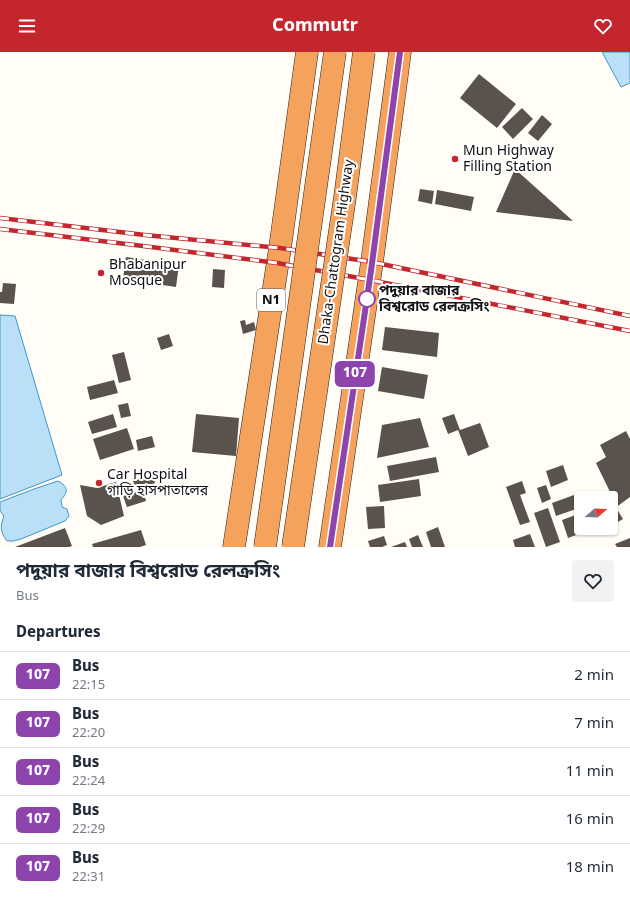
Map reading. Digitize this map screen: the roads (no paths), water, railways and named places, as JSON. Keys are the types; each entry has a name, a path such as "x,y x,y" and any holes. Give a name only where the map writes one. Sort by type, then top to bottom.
{"highway":[{"name":"N1","path":"234,547 280,248 307,52"},
{"name":"N1","path":"265,547 335,52"},
{"name":"Dhaka-Chattogram Highway","path":"293,547 345,197 364,52"},
{"path":"330,547 372,268 400,52"}],"water":[{"path":"602,52 630,52 630,83 621,87"},
{"path":"0,315 15,316 62,475 0,499"},
{"path":"58,481 66,488 66,492 61,500 62,507 67,509 69,516 65,521 21,539 7,541 1,529 4,516 0,511 0,502"}],"railway":[{"path":"0,218 145,235 280,248 372,262 630,316"},
{"path":"0,229 277,263 630,331"}],"place":[{"name":"Mun Highway Filling Station","path":"455,159"},
{"name":"Bhabanipur Mosque","path":"101,273"},
{"name":"পদুয়ার বাজার বিশ্বরোড রেলক্রসিং","path":"367,299"},
{"name":"Car Hospital গাড়ি হাসপাতালের","path":"99,483"}]}
